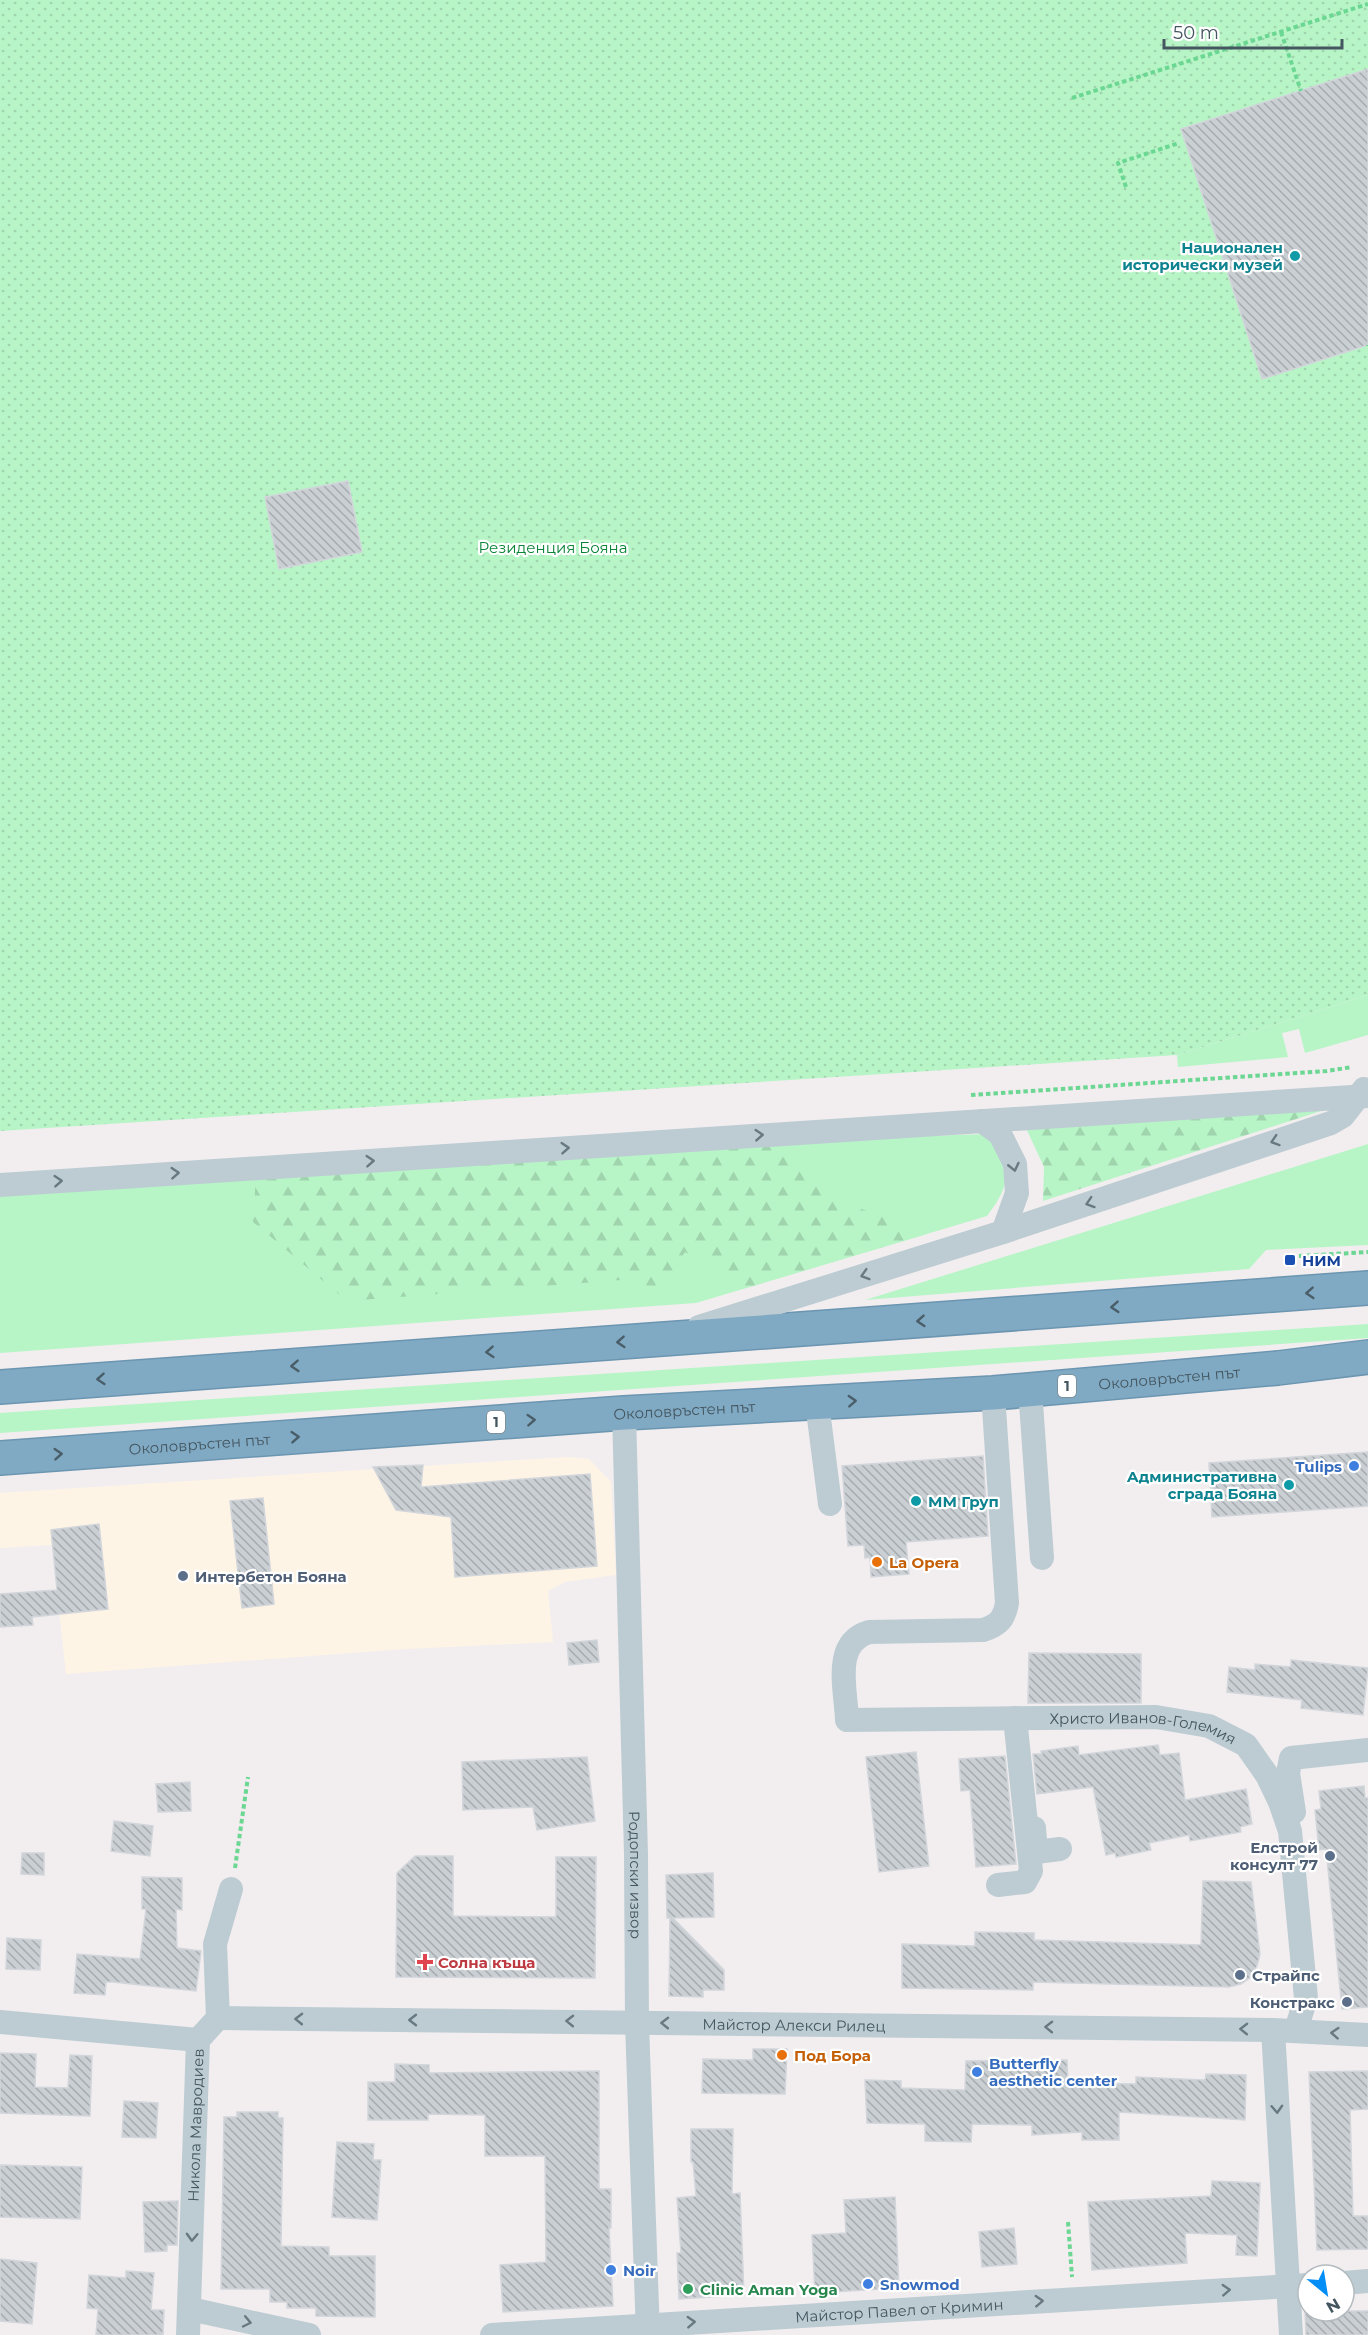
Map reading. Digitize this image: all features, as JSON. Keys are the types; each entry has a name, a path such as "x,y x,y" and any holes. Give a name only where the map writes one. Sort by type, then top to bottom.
{"highway":[{"path":"0,1386 1368,1288"},
{"name":"Околовръстен път","path":"0,1458 624,1413 993,1393 1278,1368 1368,1357"},
{"path":"1278,1368 1326,1377 1368,1378"}],"street":[{"path":"0,1185 982,1121 1365,1092"},
{"path":"660,1340 1003,1232 1331,1123 1343,1116 1365,1092"},
{"path":"982,1121 1000,1134 1015,1164 1017,1193 1003,1232"},
{"path":"1030,1389 1042,1558"},
{"name":"Христо Иванов-Големия","path":"993,1393 1008,1603 1005,1616 996,1626 983,1630 869,1632 856,1636 847,1646 844,1659 848,1720 1156,1717 1209,1726 1246,1745 1258,1759 1280,1802 1290,1831 1306,1998 1284,2030"},
{"path":"817,1403 830,1504"},
{"name":"Родопски извор","path":"624,1413 636,1854 636,2023 648,2330"},
{"path":"1020,1718 1036,1852 1060,1849"},
{"path":"998,1885 1025,1882 1031,1871 1020,1718"},
{"path":"1290,1831 1296,1820 1288,1782 1291,1758 1368,1750"},
{"path":"218,2018 215,1944 231,1889"},
{"name":"Майстор Алекси Рилец","path":"218,2018 1284,2030 1368,2035"},
{"name":"Никола Мавродиев","path":"188,2335 198,2040 218,2018"},
{"path":"0,2022 198,2040"},
{"path":"1284,2030 1296,2265"},
{"name":"Майстор Павел от Кримин","path":"492,2335 648,2330 1296,2285"},
{"path":"1291,2335 1296,2293"},
{"path":"190,2309 309,2335"}],"path":[{"path":"1072,98 1368,4"},
{"path":"1281,32 1301,91"},
{"path":"1126,187 1118,163 1179,143"},
{"path":"1299,1256 1368,1252"},
{"path":"231,1889 248,1777"},
{"path":"1068,2222 1072,2282"}],"shaded area":[{"path":"567,1457 589,1459 611,1482 616,1575 565,1582 548,1591 553,1642 406,1649 66,1674 52,1545 0,1548 0,1493"}],"green space":[{"name":"Резиденция Бояна","path":"0,0 1368,0 1368,995 1177,1055 0,1131"},
{"path":"1368,995 1368,1035 1305,1053 1299,1029 1282,1033 1288,1057 1178,1067 1177,1055"},
{"path":"1327,1109 1043,1201 1044,1167 1025,1126"},
{"path":"986,1134 1001,1156 1006,1175 1001,1194 987,1216 696,1303 0,1353 0,1192 779,1141"},
{"path":"779,1141 828,1196 927,1234 746,1288 685,1252 659,1292 634,1279 347,1301 253,1222 256,1176"},
{"path":"1368,1144 1368,1245 1266,1250 1249,1269 865,1300"},
{"path":"1368,1324 1368,1338 0,1433 0,1413"}],"building":[{"name":"Национален исторически музей","path":"1368,69 1368,345 1262,379 1181,129"},
{"path":"348,481 362,552 279,569 265,497"},
{"name":"Административна сграда Бояна","path":"1368,1452 1368,1506 1212,1517 1209,1463"},
{"name":"ММ Груп","path":"983,1456 988,1536 906,1542 909,1574 871,1577 870,1557 865,1558 864,1545 848,1546 842,1466"},
{"path":"423,1465 421,1487 590,1474 597,1566 455,1577 451,1517 396,1510 373,1467"},
{"path":"263,1498 274,1604 242,1608 230,1501"},
{"path":"99,1524 108,1609 32,1617 33,1625 0,1627 0,1594 57,1590 51,1530"},
{"path":"597,1640 599,1662 569,1665 567,1643"},
{"path":"1029,1653 1141,1654 1141,1703 1028,1703"},
{"path":"1291,1660 1368,1668 1363,1715 1301,1708 1302,1700 1227,1692 1229,1667 1255,1670 1255,1664 1291,1667"},
{"path":"1158,1745 1160,1755 1179,1753 1185,1800 1246,1789 1252,1824 1240,1827 1241,1832 1190,1841 1189,1835 1149,1843 1151,1850 1116,1857 1115,1853 1106,1855 1093,1787 1037,1794 1033,1754 1078,1746 1079,1755"},
{"path":"916,1752 929,1866 879,1872 866,1757"},
{"path":"1005,1756 1016,1864 976,1867 970,1790 961,1791 959,1759"},
{"path":"587,1757 595,1821 537,1830 533,1807 463,1810 462,1762"},
{"path":"190,1782 191,1811 158,1812 156,1784"},
{"path":"1364,1786 1365,1798 1368,1798 1368,2007 1342,2009 1326,1849 1319,1850 1315,1810 1321,1809 1319,1791"},
{"path":"114,1821 153,1826 150,1856 111,1851"},
{"path":"22,1853 44,1853 44,1875 21,1874"},
{"path":"415,1856 453,1856 453,1916 556,1917 556,1857 596,1857 595,1978 396,1977 397,1873"},
{"path":"713,1873 714,1917 673,1918 724,1970 724,1990 703,1990 703,1997 669,1996 670,1918 667,1918 666,1875"},
{"path":"142,1877 182,1878 182,1910 176,1909 177,1948 201,1951 196,1991 106,1982 105,1995 74,1993 77,1954 140,1959 146,1909 142,1909"},
{"path":"1203,1881 1251,1882 1260,1954 1251,1977 1241,1984 1229,1987 1033,1982 1033,1990 902,1988 902,1944 975,1946 975,1932 1034,1933 1034,1940 1201,1945"},
{"path":"7,1938 41,1940 40,1970 6,1969"},
{"path":"753,2049 787,2049 785,2094 702,2093 703,2059 753,2060"},
{"path":"0,2053 36,2054 35,2087 68,2088 70,2055 92,2056 90,2116 0,2113"},
{"path":"1067,2060 1068,2083 1136,2084 1136,2077 1205,2080 1206,2074 1246,2075 1245,2120 1119,2112 1119,2140 1082,2140 1082,2132 1032,2135 1032,2125 972,2124 971,2142 925,2141 925,2124 867,2123 865,2080 901,2081 901,2088 965,2090 966,2061"},
{"path":"395,2064 429,2065 429,2073 599,2071 599,2189 611,2189 611,2228 609,2228 613,2306 503,2312 500,2265 546,2262 545,2156 485,2156 485,2115 428,2114 428,2120 368,2120 368,2082 395,2082"},
{"path":"1368,2071 1368,2109 1350,2110 1353,2216 1368,2216 1368,2249 1317,2250 1309,2072"},
{"path":"124,2101 158,2103 156,2138 122,2137"},
{"path":"237,2112 278,2112 278,2118 283,2118 281,2246 329,2247 329,2256 375,2256 375,2317 316,2316 316,2308 287,2308 287,2302 270,2302 270,2289 221,2289 224,2117 237,2117"},
{"path":"691,2129 733,2129 732,2194 740,2193 744,2295 679,2299 677,2253 681,2253 677,2198 696,2196 693,2162 691,2162"},
{"path":"337,2142 374,2144 373,2160 381,2160 377,2220 332,2217"},
{"path":"0,2165 82,2167 80,2219 0,2217"},
{"path":"1212,2181 1260,2183 1257,2256 1236,2255 1237,2235 1185,2233 1187,2263 1092,2270 1088,2202 1211,2196"},
{"path":"895,2197 899,2288 815,2293 812,2235 846,2233 844,2200"},
{"path":"178,2201 177,2245 167,2245 167,2251 145,2252 143,2202"},
{"path":"1014,2228 1017,2264 982,2267 979,2232"},
{"path":"0,2259 37,2263 32,2324 0,2321"},
{"path":"126,2271 154,2273 151,2310 164,2310 163,2335 96,2335 98,2309 87,2308 89,2275 126,2278"},
{"path":"1356,2311 1368,2311 1368,2335 1306,2335 1306,2323 1356,2323"}],"place":[{"name":"Национален исторически музей","path":"1295,256"},
{"name":"НИМ","path":"1290,1260"},
{"name":"Tulips","path":"1354,1466"},
{"name":"Административна сграда Бояна","path":"1289,1485"},
{"name":"ММ Груп","path":"916,1501"},
{"name":"La Opera","path":"877,1562"},
{"name":"Интербетон Бояна","path":"183,1576"},
{"name":"Елстрой консулт 77","path":"1330,1856"},
{"name":"Солна къща","path":"425,1962"},
{"name":"Страйпс","path":"1240,1975"},
{"name":"Констракс","path":"1347,2002"},
{"name":"Под Бора","path":"782,2055"},
{"name":"Butterfly aesthetic center","path":"977,2072"},
{"name":"Noir","path":"611,2270"},
{"name":"Snowmod","path":"868,2284"},
{"name":"Clinic Aman Yoga","path":"688,2289"}]}
